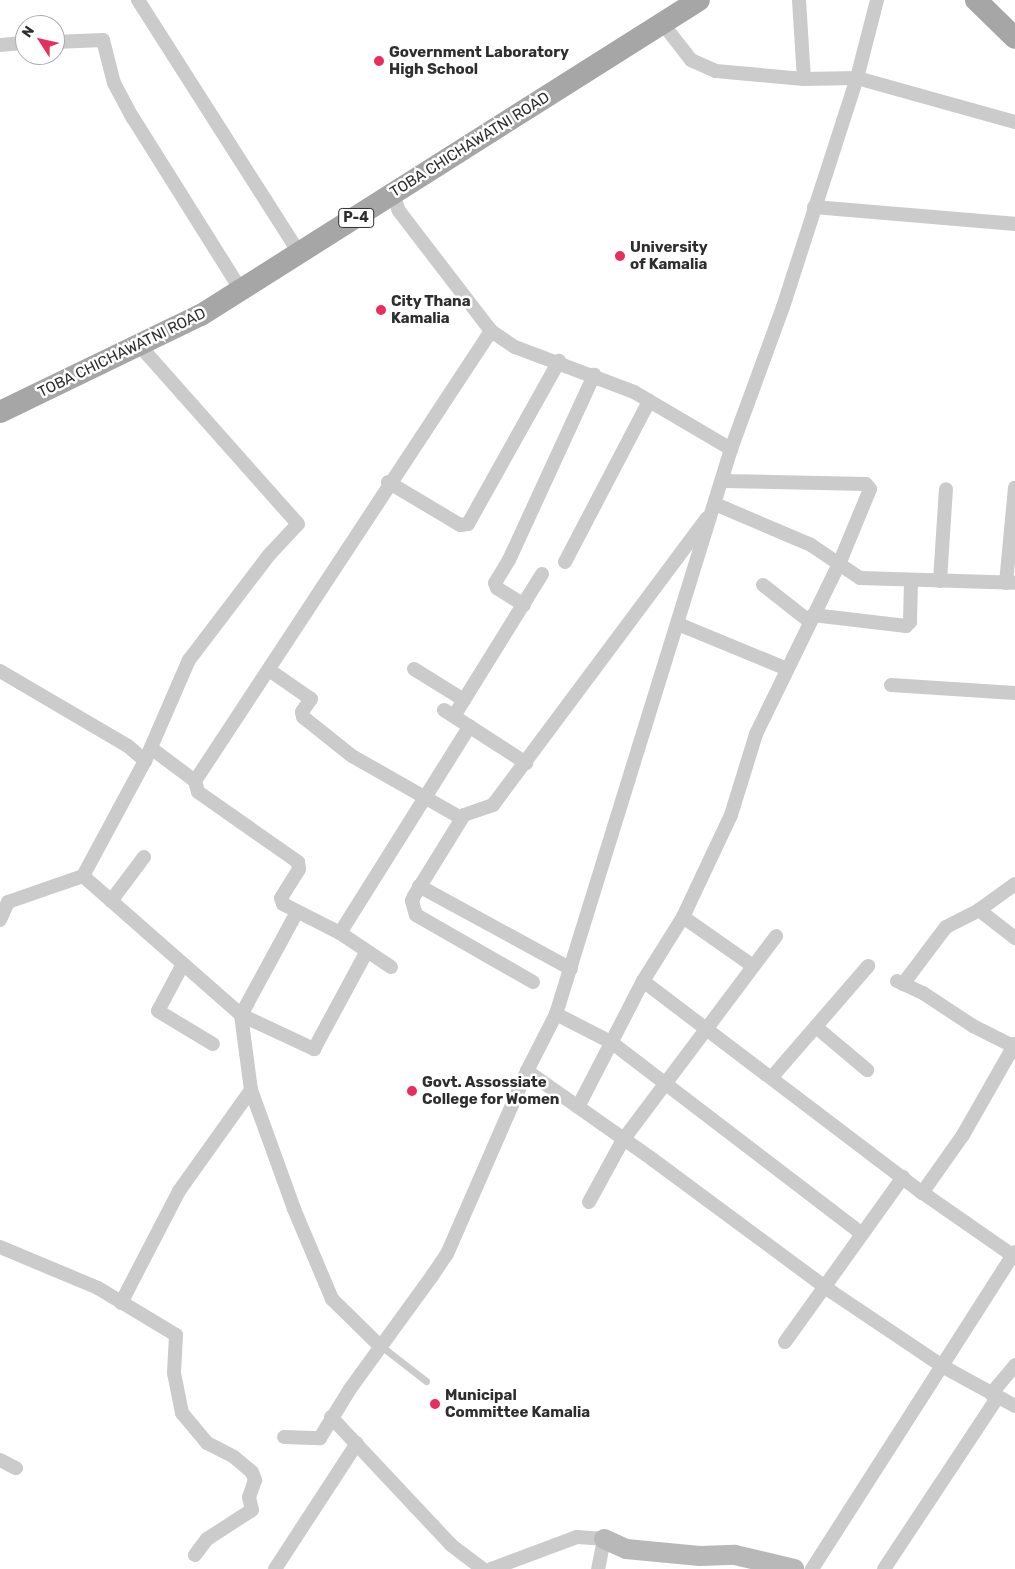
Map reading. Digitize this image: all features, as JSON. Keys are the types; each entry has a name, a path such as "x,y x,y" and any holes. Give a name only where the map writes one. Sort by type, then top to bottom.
{"main road":[{"name":"TOBA CHICHAWATNI ROAD","path":"0,412 141,347 241,290 699,0"},
{"path":"976,0 1015,38"}],"street":[{"path":"138,0 300,254"},
{"path":"800,0 804,79"},
{"path":"284,1436 320,1438 331,1417 380,1346 447,1254 527,1071 556,1014 731,450 784,307 814,207 857,78 877,0"},
{"path":"663,24 699,66 716,71 804,79 857,78 1015,122"},
{"path":"65,42 103,40 114,83 133,118 241,290"},
{"path":"0,45 15,44"},
{"path":"393,194 399,211 491,330 515,347 594,375 649,401 731,450"},
{"path":"814,207 1015,224"},
{"path":"194,780 269,670 388,482 491,330"},
{"path":"0,920 8,902 83,876 148,754 189,660 269,556 298,524 141,347"},
{"path":"388,482 460,525 468,524 558,361"},
{"path":"524,605 497,588 495,583 509,560 594,375"},
{"path":"565,562 649,401"},
{"path":"578,1107 643,981 663,952 682,917 731,815 756,734 839,564 870,489 866,484 722,481"},
{"path":"714,507 800,540 855,576 868,581 1011,583 1015,487"},
{"path":"940,581 946,490"},
{"path":"533,982 416,915 412,901 419,886 461,818 465,813 493,805 714,507"},
{"path":"526,763 449,713 464,700 542,574"},
{"path":"764,585 812,619 906,626 910,622 911,581"},
{"path":"678,624 787,669"},
{"path":"414,669 464,700"},
{"path":"269,670 311,699 302,712 303,717 352,756 461,818"},
{"path":"0,671 128,746 148,754 194,780 198,792 298,862 299,869 281,902 340,933 391,967"},
{"path":"891,685 1015,693"},
{"path":"340,933 470,726"},
{"path":"111,901 144,857"},
{"path":"83,876 241,1015 314,1049 367,951"},
{"path":"922,1193 963,1135 1014,1049 1009,1044 900,983 946,927 980,910 1015,884"},
{"path":"419,886 571,969"},
{"path":"980,910 1015,938"},
{"path":"297,912 241,1015 251,1090 276,1163 332,1299 380,1346"},
{"path":"682,917 752,966"},
{"path":"589,1202 623,1140 776,936"},
{"path":"183,964 158,1011 213,1044"},
{"path":"772,1077 868,966"},
{"path":"643,981 772,1077 922,1193 1014,1255 812,1569"},
{"path":"556,1014 612,1042 862,1234"},
{"path":"816,1027 867,1070"},
{"path":"527,1071 824,1286 942,1366 1015,1406"},
{"path":"121,1303 179,1192 251,1090"},
{"path":"785,1342 903,1177"},
{"path":"0,1247 98,1288 176,1335 174,1373 182,1413 207,1443 234,1457 252,1472 255,1480 249,1497 252,1510 206,1539 195,1555"},
{"path":"884,1569 1015,1365"},
{"path":"331,1417 358,1443 451,1545 483,1569"},
{"path":"275,1569 358,1443"},
{"path":"0,1460 16,1468"},
{"path":"492,1569 577,1537 604,1539 626,1549 700,1556 735,1555 794,1569"},
{"path":"598,1569 604,1539"}],"lane":[{"path":"380,1346 426,1381"}],"place":[{"name":"Government Laboratory High School","path":"379,61"},
{"name":"University of Kamalia","path":"620,256"},
{"name":"City Thana Kamalia","path":"381,310"},
{"name":"Govt. Assossiate College for Women","path":"412,1091"},
{"name":"Municipal Committee Kamalia","path":"435,1404"}]}
